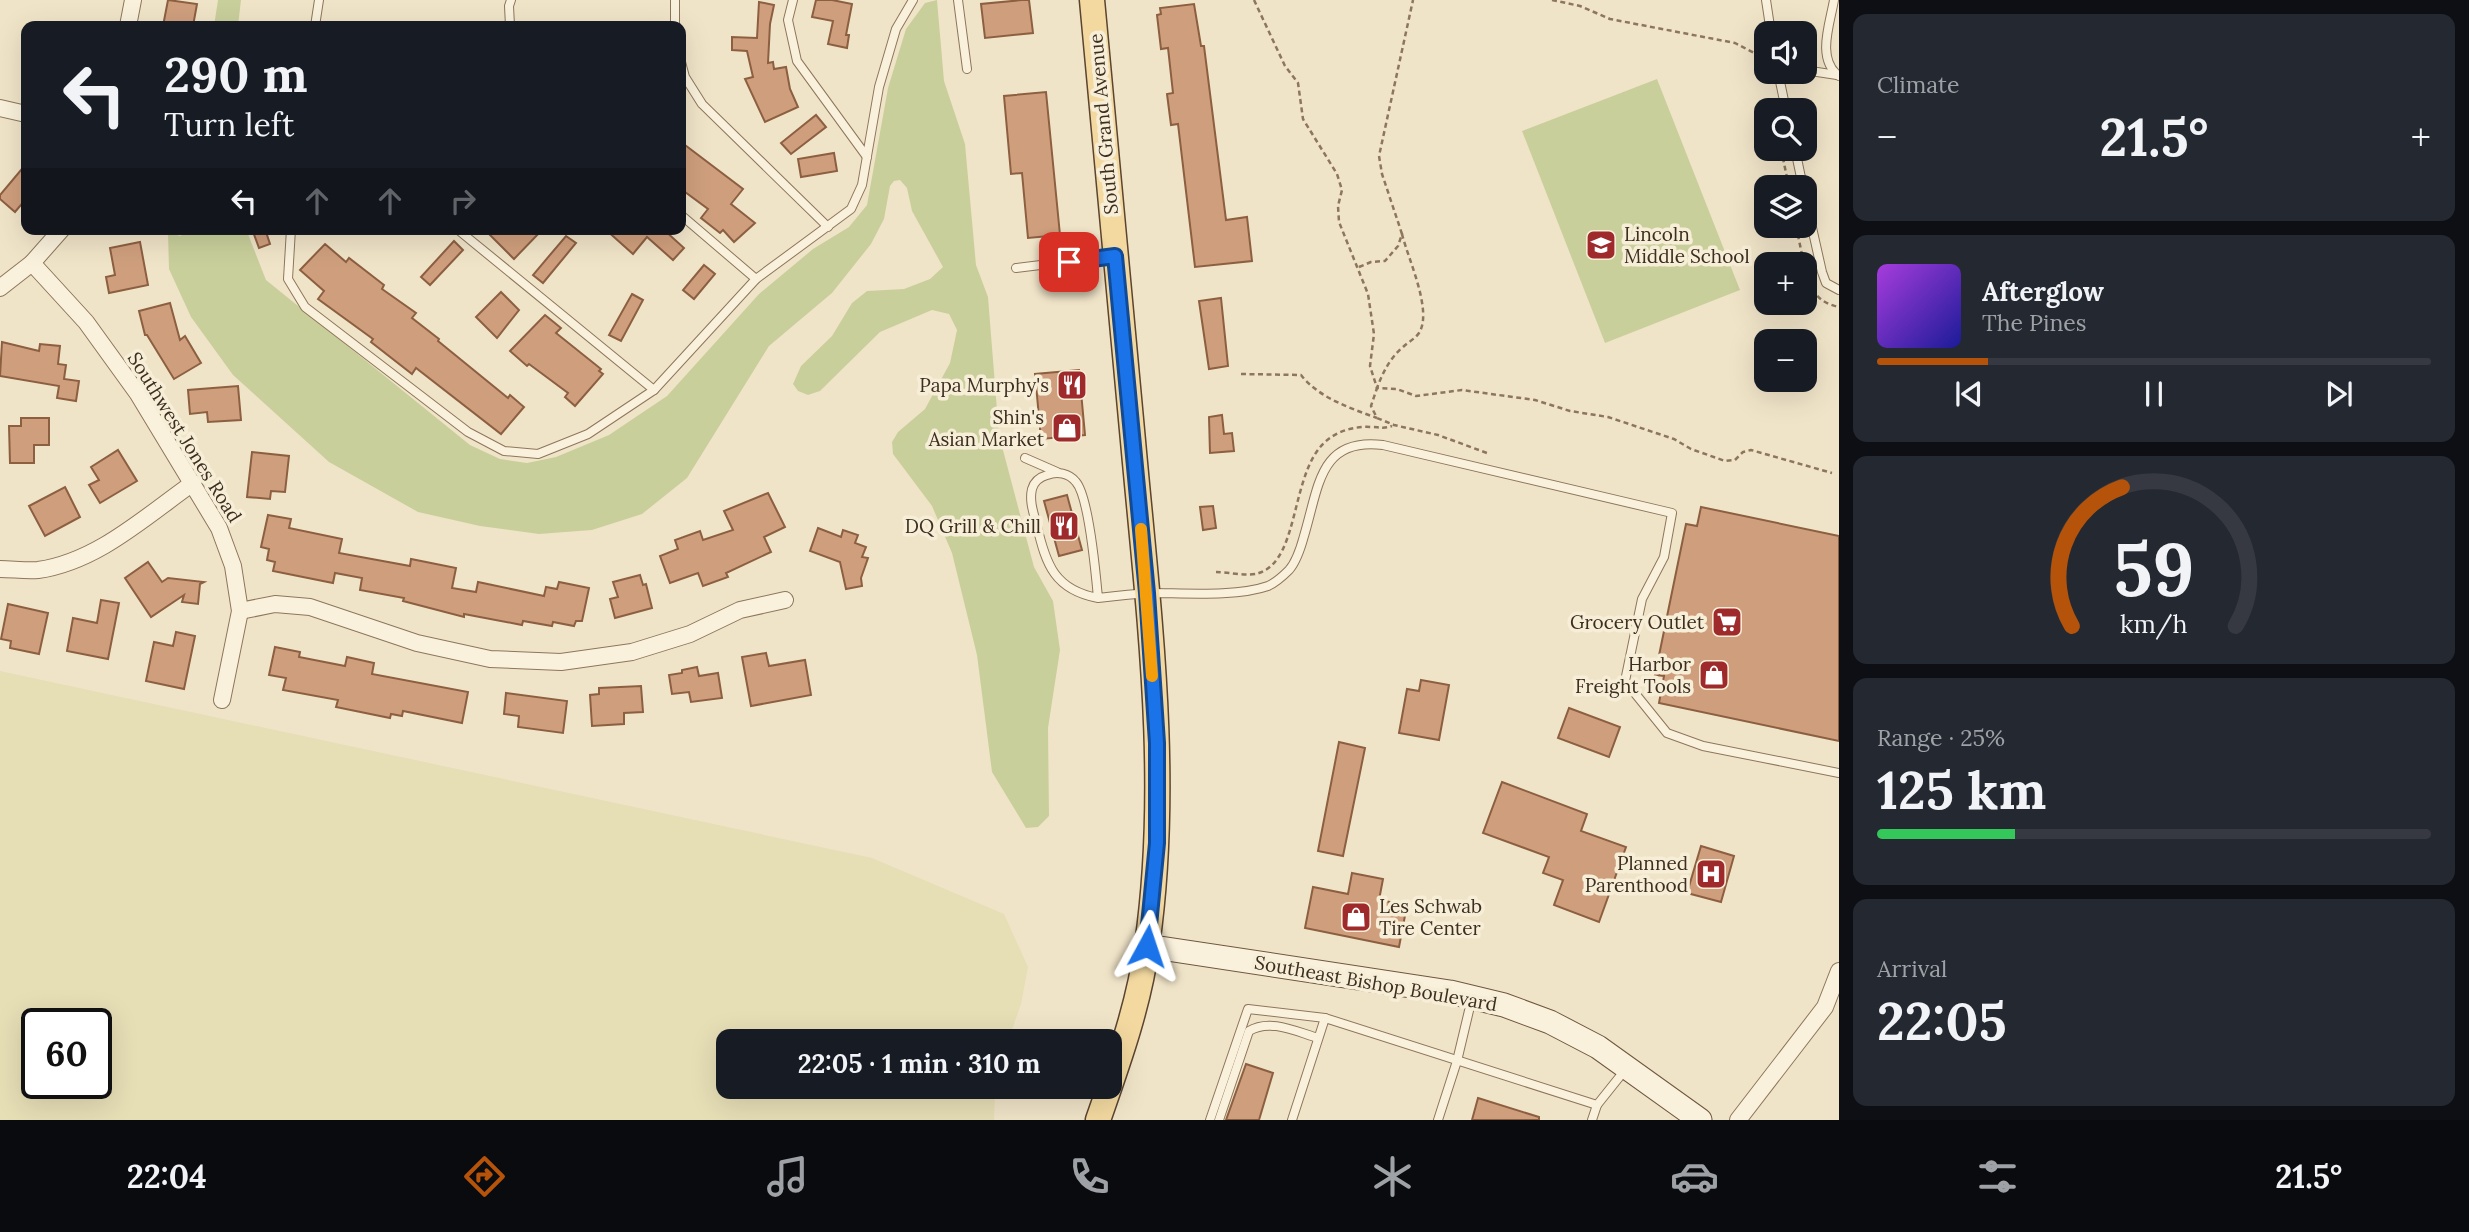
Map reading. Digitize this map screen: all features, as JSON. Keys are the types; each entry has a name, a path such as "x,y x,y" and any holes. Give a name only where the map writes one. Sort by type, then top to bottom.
{"main road":[{"name":"South Grand Avenue","path":"1091,0 1147,593 1157,743 1157,843 1147,946 1125,1038 1098,1120"}],"street":[{"path":"129,21 133,0"},
{"path":"0,108 21,113"},
{"path":"0,288 32,263 57,235"},
{"name":"Southwest Jones Road","path":"32,263 86,322 138,394 219,528 233,566 240,611 222,700"},
{"path":"0,569 36,570 72,562 105,546 193,483"},
{"path":"240,611 275,604 310,607 417,643 465,654 490,659 561,662 632,652 690,634 740,610 785,600"},
{"name":"Southeast Bishop Boulevard","path":"1147,946 1472,996 1504,1005 1550,1022 1598,1047 1700,1120"},
{"path":"1738,1120 1814,1023 1829,1000 1839,973"}],"lane":[{"path":"316,21 319,0"},
{"path":"510,21 511,0"},
{"path":"675,0 676,21"},
{"path":"793,0 788,20 797,61 867,157"},
{"path":"291,235 288,279 305,307 468,432 504,451 537,454 588,435 654,390 756,279 851,209 862,186 879,87 892,40 913,0"},
{"path":"958,0 967,69"},
{"path":"1766,0 1769,21"},
{"path":"1834,0 1826,55 1829,65 1838,76"},
{"path":"1817,72 1838,76"},
{"path":"686,79 702,104 828,227"},
{"path":"686,219 756,279"},
{"path":"464,235 654,390"},
{"path":"1815,238 1826,283 1839,290"},
{"path":"1016,268 1115,256"},
{"path":"1056,472 1039,479 1032,487 1031,502 1041,542 1056,577 1080,595 1098,598 1147,593 1248,590 1270,585 1290,568 1300,549 1323,472 1335,453 1353,445 1383,445 1672,513 1664,556 1642,599 1625,681 1667,733 1703,746 1839,774"},
{"path":"1026,458 1056,472 1067,474 1076,481 1082,492 1098,598"},
{"path":"1438,1120 1457,1061 1472,996"},
{"path":"1210,1120 1248,1009 1325,1018 1597,1105"},
{"path":"1292,1120 1325,1018"},
{"path":"1219,1120 1249,1031 1275,1025 1318,1038"},
{"path":"1592,1120 1597,1105 1627,1068"}],"path":[{"path":"1254,0 1285,66 1298,83 1303,118 1337,174 1342,190 1338,206 1339,222 1368,294 1374,334 1370,366 1377,388"},
{"path":"1377,418 1371,406 1386,366 1402,348 1418,336 1424,321 1419,290 1382,174 1379,156 1413,0"},
{"path":"1552,0 1580,6 1610,19 1735,43 1754,52"},
{"path":"1358,268 1371,262 1385,261 1398,246 1402,234"},
{"path":"1241,374 1301,375 1306,382 1338,404 1394,425 1438,435 1487,453"},
{"path":"1377,388 1397,388 1416,396 1462,390 1535,400 1570,411 1608,417 1674,439 1691,449 1725,461 1735,460 1751,450 1832,472"}],"shaded area":[{"path":"0,671 872,858 1004,914 1028,967 1021,1004 1012,1029 716,1029 716,1099 995,1099 994,1120 0,1120"}],"green space":[{"path":"218,0 241,0 239,21 215,21"},
{"path":"937,0 944,81 965,144 976,265 988,297 999,435 1034,567 1053,601 1060,650 1048,728 1049,816 1038,827 1026,828 992,772 977,655 952,553 932,506 893,454 892,442 898,432 925,409 950,363 957,330 949,314 932,310 880,332 820,391 808,395 798,391 793,384 801,366 832,336 852,303 867,291 904,289 930,279 943,267 912,211 907,188 900,180 894,181 890,186 884,219 871,244 832,293 769,346 687,478 642,514 592,530 539,534 480,526 418,512 329,462 233,375 191,317 169,269 168,235 248,235 266,280 470,445 500,459 527,463 556,457 609,435 667,396 759,294 813,249 849,227 867,205 888,88 906,29 925,3"},
{"path":"1657,79 1740,290 1605,343 1522,131"}],"building":[{"path":"168,0 197,4 194,21 164,21"},
{"path":"816,0 852,4 846,35 849,35 847,48 828,44 833,21 812,17"},
{"path":"1029,0 1033,33 985,38 981,4"},
{"path":"759,2 774,5 768,63 773,62 774,69 786,67 790,89 798,107 765,122 745,79 753,77 747,51 732,50 732,37 757,38"},
{"path":"1194,4 1201,46 1204,46 1226,220 1247,217 1252,261 1195,267 1178,124 1171,125 1167,94 1173,93 1168,48 1161,49 1157,15 1161,14 1160,8"},
{"path":"1046,92 1060,235 1028,238 1022,173 1011,174 1004,96"},
{"path":"816,115 826,127 791,154 781,143"},
{"path":"686,146 743,189 731,204 755,223 734,242 723,230 720,233 701,218 708,209 686,193"},
{"path":"834,153 837,171 801,177 798,159"},
{"path":"21,170 21,205 15,212 0,199 0,195"},
{"path":"254,235 267,235 270,244 259,248"},
{"path":"490,235 537,235 514,259"},
{"path":"612,235 670,235 684,248 673,260 647,237 633,254"},
{"path":"566,236 576,243 543,283 533,275"},
{"path":"454,241 463,250 430,285 421,277"},
{"path":"140,242 148,285 109,293 106,277 115,275 110,248"},
{"path":"325,244 346,262 349,258 384,285 382,289 416,313 412,318 439,339 438,341 508,398 510,395 524,407 501,434 416,368 412,374 371,342 373,339 318,299 324,291 300,270"},
{"path":"704,265 715,274 694,299 683,290"},
{"path":"501,292 519,310 497,338 476,317"},
{"path":"632,294 643,300 621,341 609,335"},
{"path":"1221,298 1228,366 1209,369 1199,301"},
{"path":"170,303 180,340 185,336 201,363 174,379 145,335 139,311"},
{"path":"545,315 561,328 556,333 601,369 599,371 603,374 575,406 565,397 568,393 529,364 527,366 510,351"},
{"path":"2,342 39,351 40,344 60,346 58,364 66,365 64,379 79,381 76,401 57,398 59,386 0,376"},
{"path":"1079,370 1085,435 1041,439 1035,374"},
{"path":"238,386 241,420 208,422 207,412 190,414 188,390"},
{"path":"1222,415 1224,434 1232,433 1234,451 1210,453 1209,417"},
{"path":"21,418 49,418 49,445 34,445 34,463 10,463 9,426 21,426"},
{"path":"118,450 137,481 100,503 89,485 99,480 91,467"},
{"path":"252,452 289,456 285,492 271,491 270,499 247,497"},
{"path":"65,487 80,517 45,536 29,506"},
{"path":"768,493 785,527 764,537 771,552 726,573 728,577 703,586 698,573 670,583 660,556 678,549 675,540 700,531 703,540 733,530 724,511"},
{"path":"1067,495 1082,550 1059,556 1044,501"},
{"path":"1213,506 1216,528 1203,530 1200,507"},
{"path":"1701,507 1839,536 1839,741 1659,703 1664,676 1655,675 1686,524 1697,526"},
{"path":"268,515 291,519 289,528 342,539 339,553 410,566 411,559 456,568 452,588 476,592 478,582 544,596 546,587 557,589 559,582 589,588 582,621 576,621 574,626 553,622 552,626 523,621 522,625 464,614 464,617 403,601 404,598 360,590 362,578 335,573 333,583 273,571 275,562 267,560 269,549 261,547"},
{"path":"818,528 841,537 843,530 858,535 855,543 866,547 862,557 868,558 861,578 862,586 846,589 840,562 810,551"},
{"path":"148,562 162,582 168,578 204,582 200,584 198,604 182,602 184,595 151,617 125,578"},
{"path":"640,575 643,585 646,584 652,608 615,618 610,599 618,597 613,582"},
{"path":"101,600 119,603 108,659 67,651 73,618 97,623"},
{"path":"8,604 48,613 39,654 10,648 11,641 1,639"},
{"path":"176,632 195,636 184,689 146,681 154,642 173,646"},
{"path":"275,647 300,652 299,657 345,666 347,657 374,663 372,674 468,692 462,723 403,711 402,716 391,714 390,718 336,707 338,700 283,690 286,678 269,675"},
{"path":"766,653 769,666 805,660 811,695 751,706 742,657"},
{"path":"697,667 699,676 718,673 722,698 691,702 689,692 672,694 669,675"},
{"path":"1421,680 1449,685 1439,740 1399,733 1407,689 1419,691"},
{"path":"641,686 643,712 624,713 624,724 592,726 590,695 599,694 599,688"},
{"path":"506,693 567,701 563,733 518,727 519,716 504,714"},
{"path":"1569,708 1620,727 1609,757 1558,738"},
{"path":"1339,742 1365,748 1343,856 1318,851"},
{"path":"1502,782 1587,814 1581,831 1626,847 1599,922 1554,905 1563,880 1543,873 1549,857 1483,833"},
{"name":"Planned Parenthood","path":"1701,846 1734,856 1721,902 1687,893"},
{"name":"Les Schwab Tire Center","path":"1352,873 1383,879 1379,900 1407,905 1399,947 1305,928 1313,887 1348,894"},
{"path":"1246,1064 1273,1073 1259,1120 1226,1120"},
{"path":"1478,1098 1539,1117 1539,1120 1472,1120"}],"slow traffic":[{"path":"1141,529 1152,676"}],"place":[{"name":"Lincoln Middle School","path":"1601,245"},
{"name":"Papa Murphy's","path":"1072,385"},
{"name":"Shin's Asian Market","path":"1067,428"},
{"name":"DQ Grill & Chill","path":"1064,526"},
{"name":"Grocery Outlet","path":"1727,622"},
{"name":"Harbor Freight Tools","path":"1714,675"},
{"name":"Planned Parenthood","path":"1711,874"},
{"name":"Les Schwab Tire Center","path":"1356,917"}],"route":[{"path":"1069,262 1115,256 1147,593 1157,743 1157,843 1147,946"}]}
